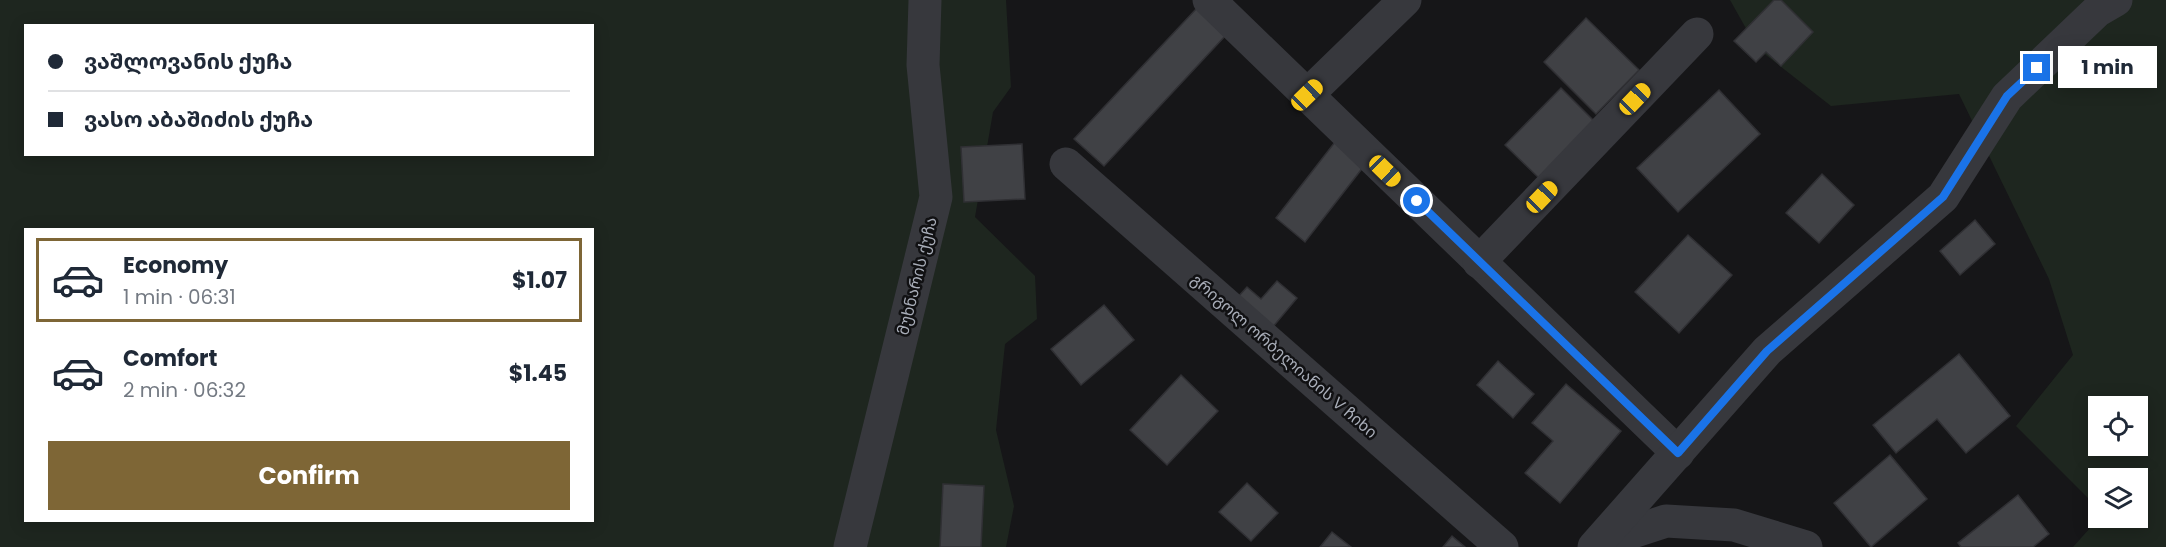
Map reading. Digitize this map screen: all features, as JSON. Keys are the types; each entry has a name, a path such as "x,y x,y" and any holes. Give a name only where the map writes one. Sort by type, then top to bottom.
{"street":[{"name":"მუხნარის ქუჩა","path":"850,547 936,196 923,65 925,0"},
{"path":"1209,0 1678,453"},
{"path":"1307,95 1405,0"},
{"path":"1595,545 1767,351 1943,197 2007,96 2097,11 2116,0"},
{"path":"1479,262 1697,34"},
{"name":"გრიგოლ ორბელიანის V ჩიხი","path":"1066,164 1502,547"},
{"path":"1595,545 1666,521 1734,525 1806,547"}],"shaded area":[{"path":"0,0 1006,0 1011,87 993,112 975,217 1035,276 1037,319 1005,344 996,430 1014,506 1006,547 0,547"},
{"path":"1730,0 2166,0 2166,547 2073,547 2090,528 2148,528 2148,468 2088,468 2088,498 2016,426 2073,355 2049,279 1959,94 1831,106 1757,48"}],"building":[{"path":"1774,0 1781,0 1813,32 1781,66 1766,52 1756,62 1734,41"},
{"path":"1197,8 1226,35 1104,166 1074,139"},
{"path":"1586,18 1639,70 1596,114 1544,62"},
{"path":"1561,88 1600,127 1545,184 1505,145"},
{"path":"1719,90 1760,134 1678,212 1637,168"},
{"path":"1335,142 1364,166 1305,242 1276,218"},
{"path":"1022,144 1025,199 964,202 961,147"},
{"path":"1822,174 1854,205 1819,243 1786,213"},
{"path":"1975,220 1995,244 1960,275 1940,251"},
{"path":"1688,235 1732,275 1679,333 1635,292"},
{"path":"1277,281 1297,298 1272,328 1237,298 1247,287 1261,299"},
{"path":"1104,305 1134,340 1081,385 1051,349"},
{"path":"1959,354 2010,416 1966,453 1937,419 1896,453 1873,425"},
{"path":"1498,361 1534,394 1513,418 1477,385"},
{"path":"1181,375 1218,411 1167,465 1130,430"},
{"path":"1566,384 1621,431 1560,503 1525,473 1553,441 1532,423"},
{"path":"1890,455 1927,499 1871,547 1834,503"},
{"path":"1247,483 1278,513 1251,541 1219,512"},
{"path":"943,484 984,486 981,547 940,547"},
{"path":"2018,495 2049,534 2033,547 1961,547 1958,543"},
{"path":"1332,532 1351,547 1320,547"},
{"path":"1452,536 1465,547 1443,547"}],"route":[{"path":"1417,201 1678,453 1767,351 1943,197 2007,96 2037,68"}]}
